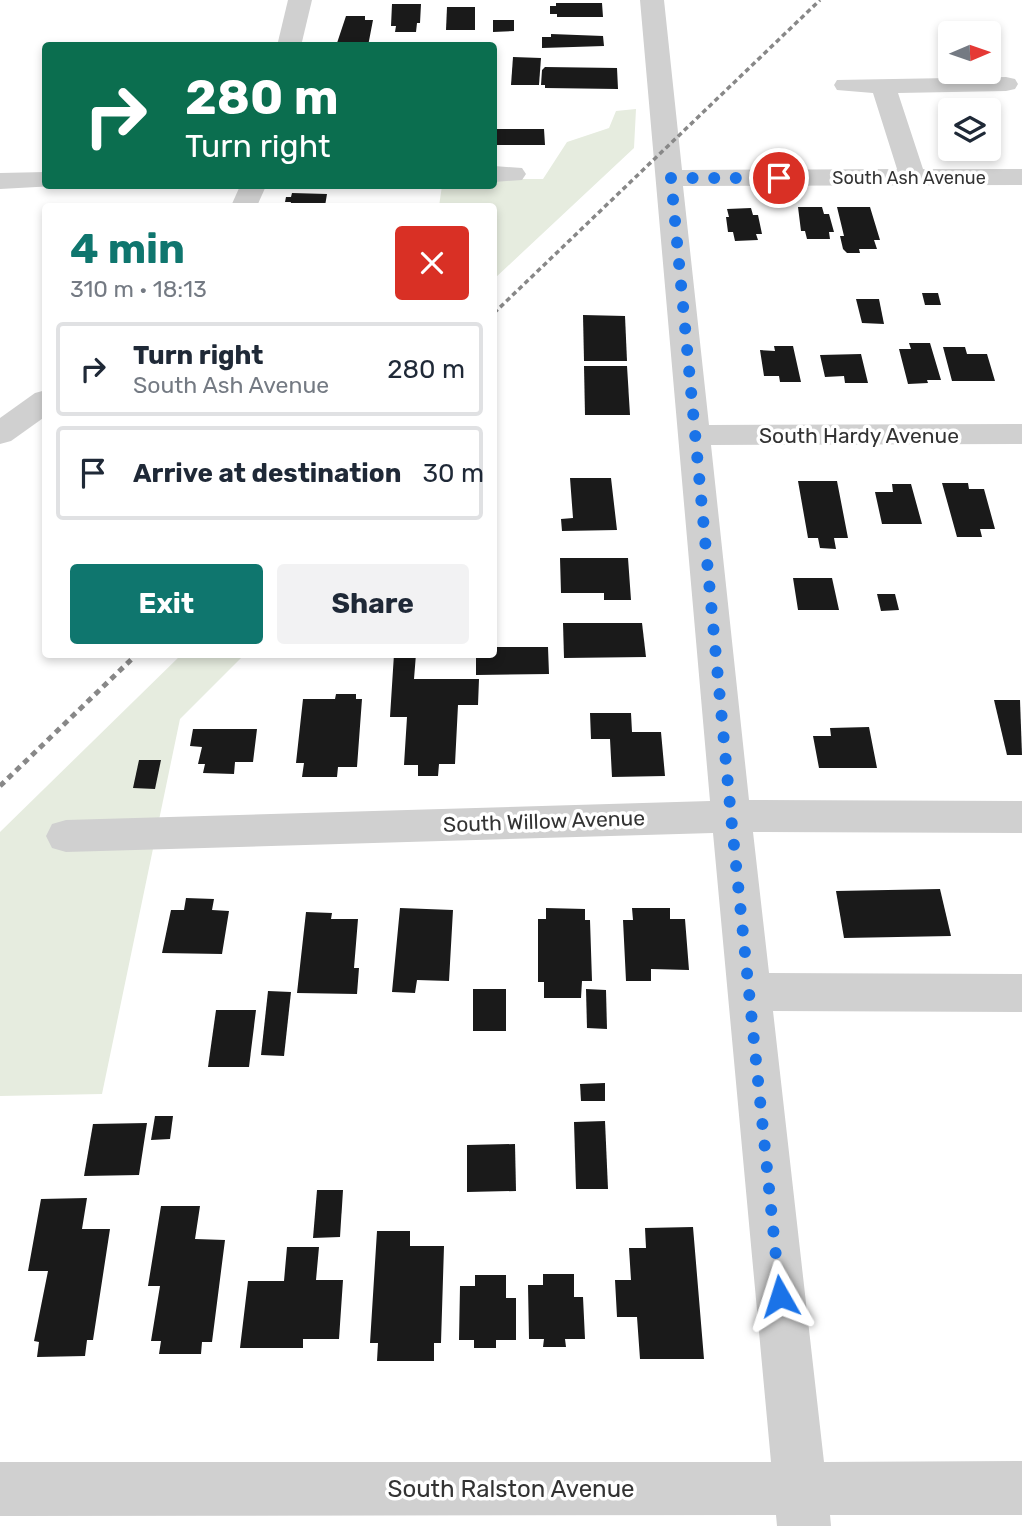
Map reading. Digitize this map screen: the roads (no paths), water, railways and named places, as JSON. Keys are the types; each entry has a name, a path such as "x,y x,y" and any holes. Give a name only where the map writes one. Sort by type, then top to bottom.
{"street":[{"path":"290,42 300,0"},
{"path":"652,0 731,816 802,1507"},
{"path":"846,85 1006,84"},
{"path":"883,86 913,179"},
{"name":"South Ash Avenue","path":"671,178 1022,177"},
{"path":"0,181 42,180"},
{"path":"0,434 42,403"},
{"name":"South Hardy Avenue","path":"696,435 1022,434"},
{"name":"South Willow Avenue","path":"66,836 731,816 1022,817"},
{"path":"749,992 1022,993"},
{"name":"South Ralston Avenue","path":"0,1489 802,1507 1022,1489"}],"railway":[{"path":"497,310 820,0"},
{"path":"0,786 133,658"}]}
